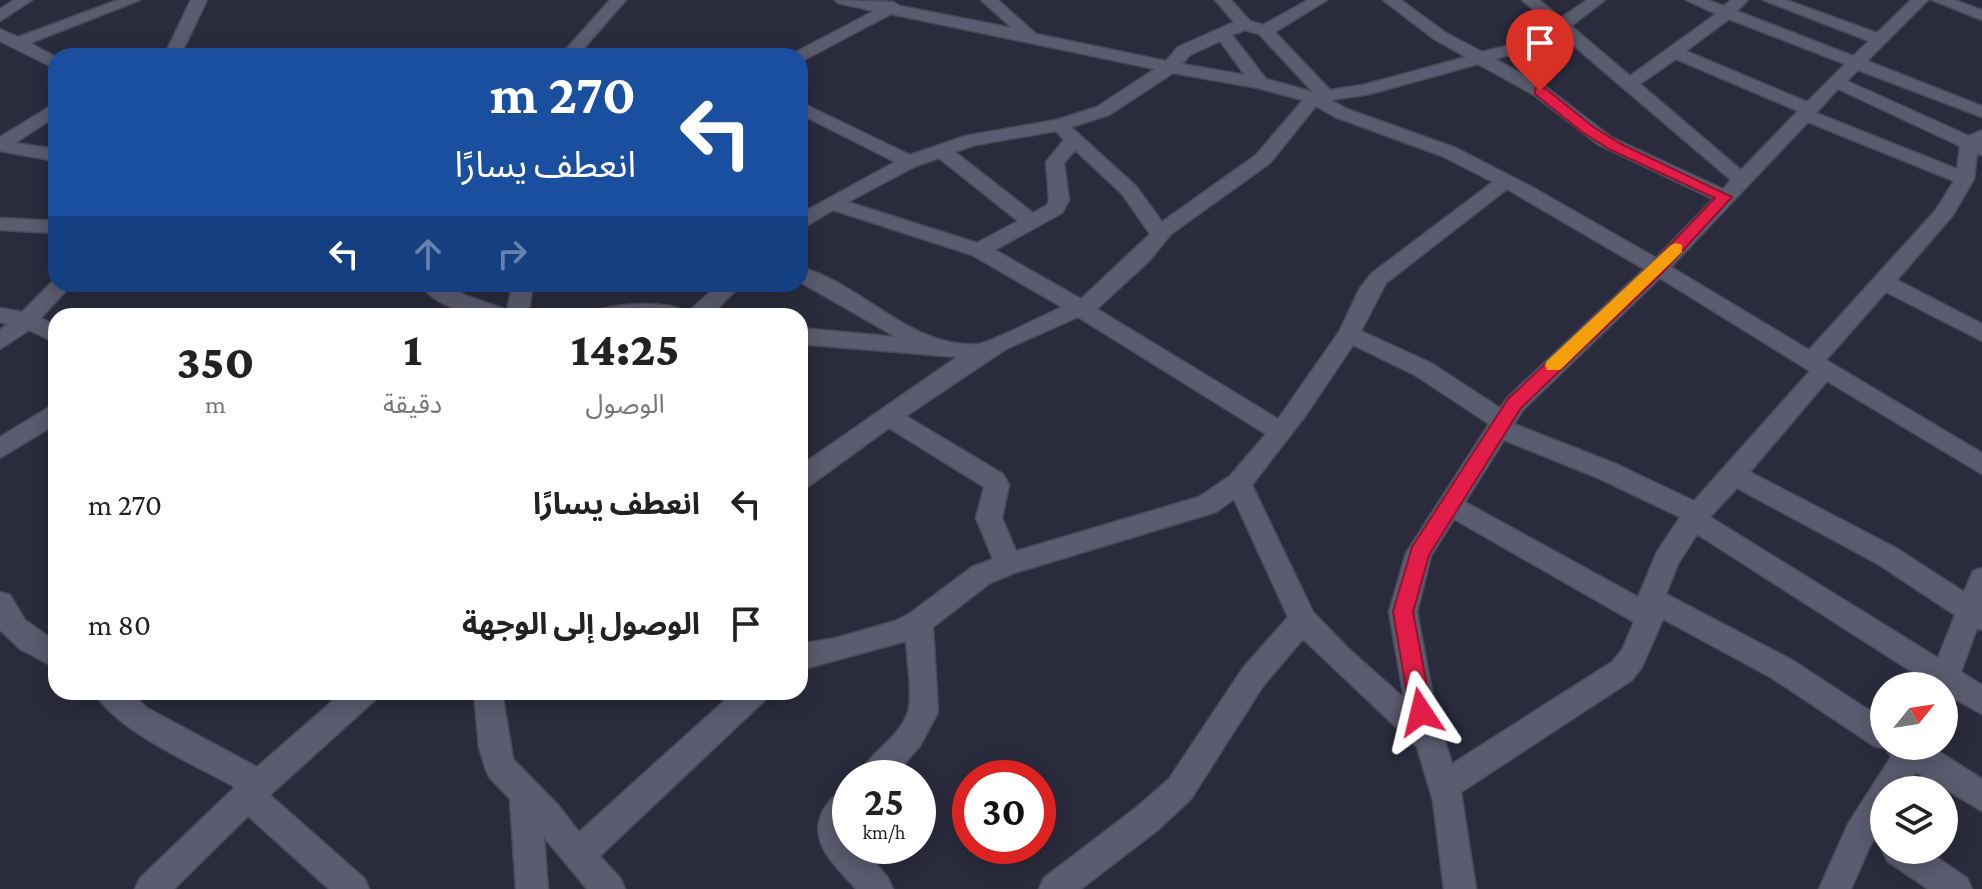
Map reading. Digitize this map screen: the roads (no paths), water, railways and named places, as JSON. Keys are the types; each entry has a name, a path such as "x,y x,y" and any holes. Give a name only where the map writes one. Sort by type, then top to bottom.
{"street":[{"path":"0,16 24,0"},
{"path":"16,43 132,0"},
{"path":"176,48 199,0"},
{"path":"575,48 618,0"},
{"path":"843,0 1320,97 1364,90 1521,47 1561,26 1597,0"},
{"path":"808,53 907,0"},
{"path":"989,0 1034,39"},
{"path":"1223,0 1244,24 1265,31 1320,97 1341,113 1449,152 1506,181 1658,268 1982,465"},
{"path":"1265,31 1319,0"},
{"path":"1391,0 1440,36 1540,91 1587,129 1616,147 1725,197"},
{"path":"1530,0 1741,179"},
{"path":"1694,0 1982,112"},
{"path":"1629,84 1740,0"},
{"path":"1771,0 1880,39"},
{"path":"1460,889 1444,786 1421,712 1403,612 1419,553 1515,404 1658,268 1806,112 1920,0"},
{"path":"1940,0 1982,15"},
{"path":"808,219 909,162 941,150 997,133 1067,132 1170,67 1176,57 1244,24"},
{"path":"1222,33 1260,83"},
{"path":"0,34 48,60"},
{"path":"1674,52 1965,179"},
{"path":"1444,786 1622,671 1632,658 1666,560 1695,516 1734,475 1884,282 1943,215 1965,179 1978,143 1836,82"},
{"path":"808,473 983,352 1094,302 1142,256 1160,234 1263,159 1320,97"},
{"path":"808,111 909,162"},
{"path":"0,146 48,113"},
{"path":"1067,132 1129,190 1160,234"},
{"path":"979,250 1055,209 1059,200 1055,162 1067,132"},
{"path":"0,146 48,154"},
{"path":"941,150 1031,221"},
{"path":"808,654 836,650 901,631 919,622 981,575 1008,564 1207,505 1239,483 1281,432 1349,334 1379,278 1506,181"},
{"path":"831,203 979,250 1281,432"},
{"path":"0,224 48,227"},
{"path":"808,277 929,346"},
{"path":"1884,282 1982,333"},
{"path":"0,341 27,320 54,292"},
{"path":"444,292 479,308"},
{"path":"706,308 723,292"},
{"path":"0,315 27,320 48,331"},
{"path":"1349,334 1423,369 1501,425 1607,471 1695,516 1928,672"},
{"path":"808,337 983,352"},
{"path":"888,416 994,481 997,485 989,518 1008,564"},
{"path":"0,449 48,417"},
{"path":"1734,475 1887,556 1975,614"},
{"path":"1239,483 1303,620 1340,659 1429,739"},
{"path":"1450,505 1650,608 1782,669 1870,727"},
{"path":"1948,672 1975,614 1982,579"},
{"path":"0,603 4,616 19,634 48,651"},
{"path":"1055,889 1148,818 1180,789 1253,677 1303,620"},
{"path":"888,760 910,736 923,712 919,622"},
{"path":"1958,689 1982,701"},
{"path":"118,700 137,717 254,790 353,889"},
{"path":"151,889 254,790 355,700"},
{"path":"493,700 494,747 500,767 609,889"},
{"path":"577,855 745,700"},
{"path":"1927,760 1982,796"},
{"path":"525,794 532,889"},
{"path":"1835,889 1870,840"},
{"path":"856,864 877,889"},
{"path":"1919,864 1956,889"}]}
